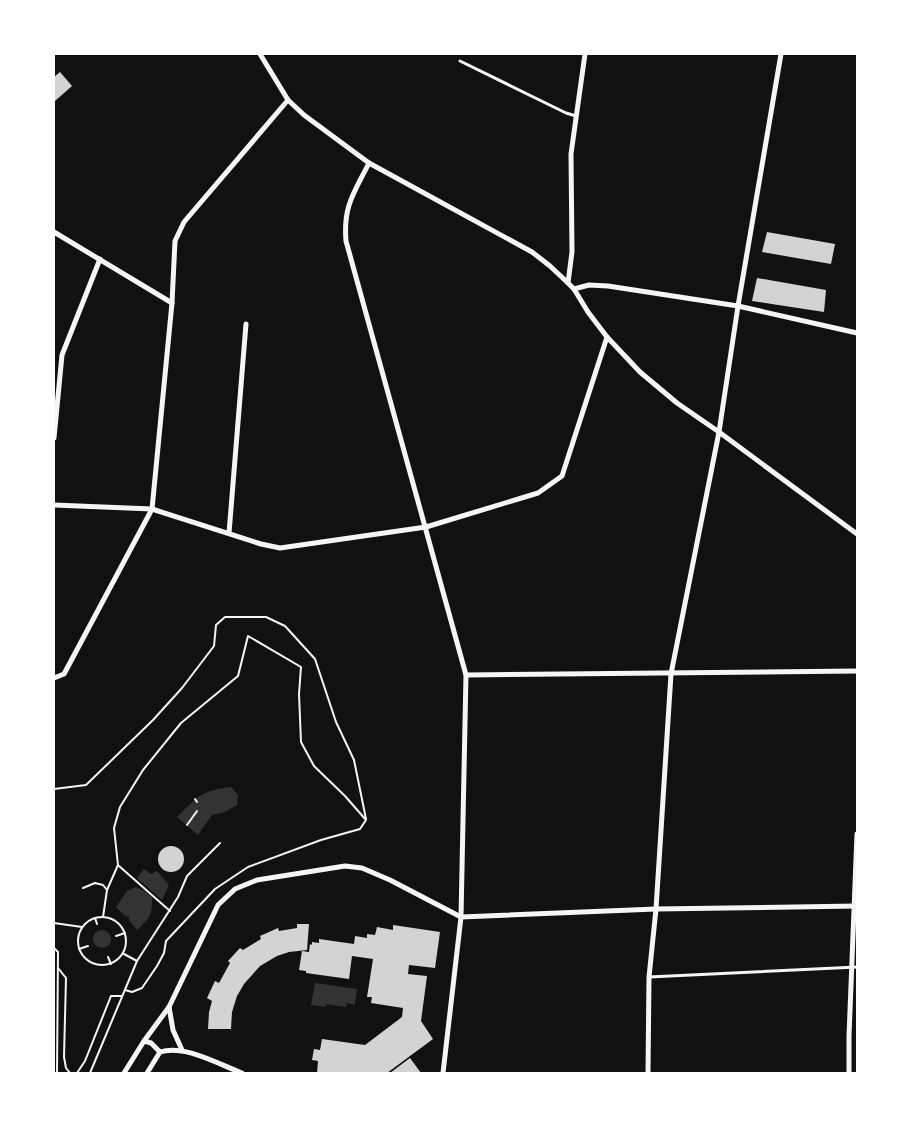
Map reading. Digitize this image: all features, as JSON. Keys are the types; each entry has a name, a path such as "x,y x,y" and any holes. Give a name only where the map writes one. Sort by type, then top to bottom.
{"street":[{"path":"260,54 288,100 304,115 369,163 532,252 568,282 607,337 640,372 677,403 857,534"},
{"path":"568,282 572,252 571,154 585,54"},
{"path":"648,1073 649,977 656,909 671,674 719,432 738,306 781,54"},
{"path":"54,678 64,674 152,509 172,303 175,241 184,222 288,100"},
{"path":"369,163 347,207 344,224 346,241 466,675 461,917 443,1073"},
{"path":"54,232 172,303"},
{"path":"54,438 62,355 100,259"},
{"path":"574,289 589,285 608,286 738,306 857,333"},
{"path":"229,533 246,324"},
{"path":"54,505 152,509 261,544 280,548 426,527 538,493 562,476 607,337"},
{"path":"466,675 857,671"},
{"path":"849,1073 857,834"},
{"path":"124,1073 144,1041 169,1007 218,905 235,889 257,880 346,866 362,868 390,880 461,917 656,909 856,907"},
{"path":"169,1007 173,1030 182,1050"},
{"path":"144,1041 150,1043 160,1052"},
{"path":"147,1073 160,1052 168,1049 182,1050 242,1073"}],"lane":[{"path":"460,61 566,113 576,116"},
{"path":"649,977 854,967"}],"path":[{"path":"54,789 86,785 153,720 182,688 214,646 216,625 225,617 266,617 285,626 315,659 336,722 354,760 366,820 360,829 321,840 248,867 215,890 166,941 160,960 142,988 132,992 125,990"},
{"path":"102,917 107,890 118,865 114,828 120,807 143,770 181,723 238,676 248,636 300,667 301,742 314,766 345,796 366,820"},
{"path":"187,825 197,811"},
{"path":"90,1073 137,961 178,897 187,876 220,843"},
{"path":"118,865 170,910"},
{"path":"83,888 95,882 103,885 107,890"},
{"path":"102,917 116,922 122,927 125,934 126,940 123,954 111,964 92,963 87,960 79,949 79,934 82,927 95,918 102,917"},
{"path":"95,918 97,924"},
{"path":"54,923 82,927"},
{"path":"116,936 125,934"},
{"path":"79,949 88,946"},
{"path":"54,948 58,952 58,1073"},
{"path":"123,954 137,961"},
{"path":"108,957 111,964"},
{"path":"58,968 66,978 64,1056 66,1068 70,1073"},
{"path":"107,996 123,996"},
{"path":"74,1073 77,1072 85,1061 112,996"}],"shaded area":[{"path":"231,787 238,795 237,805 225,812 212,815 198,835 177,817 190,804 206,793"},
{"path":"144,869 151,874 157,871 169,885 162,900 137,878"},
{"path":"136,887 152,897 152,908 149,916 145,923 137,930 129,920 129,917 125,916 116,907 127,891"},
{"path":"102,930 108,933 111,939 108,945 102,948 96,945 93,939 96,933"},
{"path":"315,983 357,989 355,1005 347,1003 346,1007 326,1004 326,1007 311,1005"}],"building":[{"path":"60,72 72,86 55,101 54,77"},
{"path":"767,232 835,244 831,264 762,252"},
{"path":"757,278 826,290 824,312 752,301"},
{"path":"171,846 181,849 184,859 181,869 171,872 161,869 158,859 161,849"},
{"path":"297,924 309,924 307,950 289,952 277,956 260,966 244,984 237,996 232,1012 231,1029 208,1029 212,1001 207,998 215,981 219,983 230,963 228,961 240,948 243,950 261,939 260,936 278,928 279,931 297,928"},
{"path":"393,925 440,932 435,968 409,965 408,974 427,976 421,1021 433,1039 387,1073 317,1073 318,1061 312,1060 314,1049 320,1050 322,1039 365,1045 402,1017 403,1008 371,1003 372,997 367,997 373,959 352,956 349,979 306,973 306,971 299,970 302,951 309,952 310,944 312,945 312,942 319,943 319,939 354,944 355,936 367,938 367,934 375,935 377,927 393,930"},
{"path":"410,1058 421,1073 390,1073"}]}
